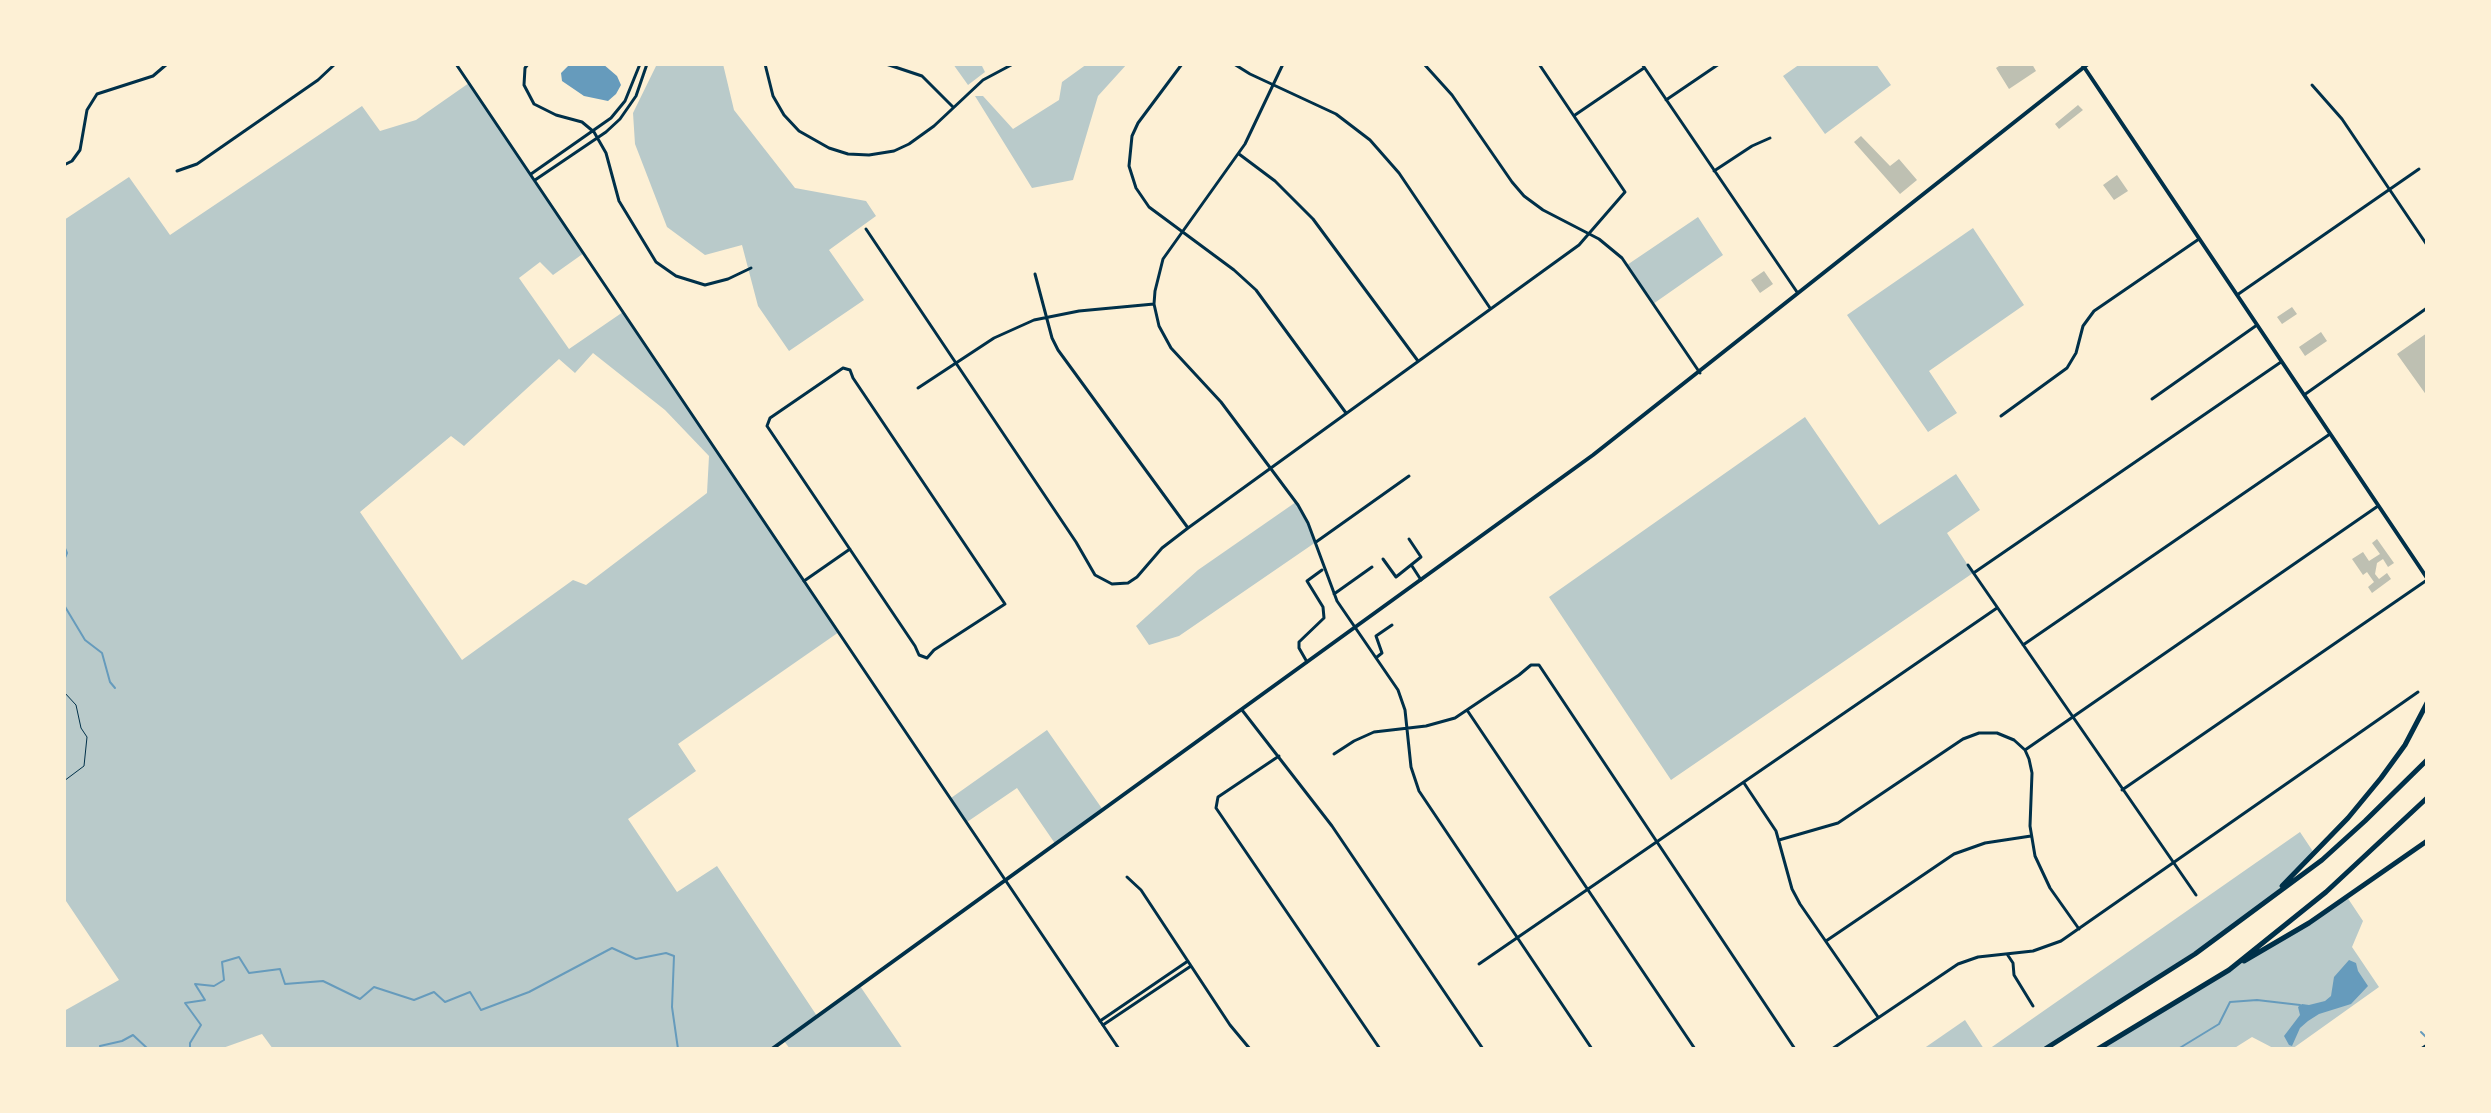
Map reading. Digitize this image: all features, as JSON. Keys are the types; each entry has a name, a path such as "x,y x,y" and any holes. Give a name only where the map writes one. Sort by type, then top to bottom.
{"highway":[{"path":"2271,897 2331,836 2381,778 2405,745 2427,703"},
{"path":"2045,1049 2182,962 2271,897 2344,841 2427,760"},
{"path":"2229,970 2336,883 2427,798"},
{"path":"2098,1049 2309,923 2427,841"}],"main road":[{"path":"772,1049 1593,455 2084,65 2427,579"}],"street":[{"path":"64,165 72,161 80,150 87,110 97,94 153,76 167,64"},
{"path":"177,171 209,156 318,80 335,64"},
{"path":"456,64 1119,1049"},
{"path":"528,64 524,85 534,104 556,115 582,122 594,132 606,153 619,201 656,262 676,276 705,285 751,268"},
{"path":"531,174 611,118 625,101 640,64"},
{"path":"535,180 597,138 626,112 639,89 647,64"},
{"path":"765,64 773,96 792,124 818,143 848,154 883,153 909,144 983,80 1013,64"},
{"path":"886,64 922,76 953,107"},
{"path":"1182,64 1136,127 1128,158 1133,182 1142,198 1256,290 1346,413"},
{"path":"1234,64 1336,114 1379,149 1399,173 1491,309"},
{"path":"1283,64 1256,126 1239,154 1182,231 1159,268 1154,304 1159,326 1171,348 1221,402 1298,505 1316,542 1334,594 1398,690 1407,728 1411,767 1419,791 1592,1049"},
{"path":"1424,64 1452,95 1517,189 1543,210 1607,244 1622,258 1700,373"},
{"path":"866,229 1076,542 1091,570 1101,580 1112,584 1133,580 1162,548 1188,528 1579,245 1625,192 1539,64"},
{"path":"1666,100 1719,64"},
{"path":"1574,116 1643,66 1798,294"},
{"path":"2312,85 2342,119 2427,245"},
{"path":"1714,171 1770,138"},
{"path":"1239,154 1275,181 1313,219 1418,361"},
{"path":"2237,295 2419,169"},
{"path":"2001,416 2067,368 2076,353 2083,326 2094,311 2199,239"},
{"path":"1035,274 1058,350 1188,528"},
{"path":"918,388 994,338 1046,317 1154,304"},
{"path":"2304,395 2427,308"},
{"path":"2152,399 2257,325"},
{"path":"1973,573 2281,362"},
{"path":"843,368 850,370 1005,604 923,658 850,549 767,426 770,418 843,368"},
{"path":"2023,645 2330,434"},
{"path":"1316,542 1409,476"},
{"path":"2025,750 2378,506"},
{"path":"1383,559 1396,577 1421,557 1409,539"},
{"path":"804,581 850,549"},
{"path":"1411,565 1421,580"},
{"path":"1968,565 2196,895"},
{"path":"1334,594 1372,567"},
{"path":"1307,662 1299,642 1324,618 1323,607 1307,581 1324,569"},
{"path":"2122,790 2427,579"},
{"path":"1479,964 1997,608"},
{"path":"1377,657 1382,653 1376,636 1392,625"},
{"path":"1334,754 1367,735 1440,723 1467,710 1527,667 1537,664 1795,1049"},
{"path":"1832,1049 1958,964 1978,957 2047,947 2079,929 2418,692"},
{"path":"1242,710 1332,826 1483,1049"},
{"path":"1467,710 1695,1049"},
{"path":"1779,840 1847,819 1972,735 1997,733 2014,740 2025,750 2032,773 2031,836 2043,876 2079,929"},
{"path":"1279,756 1218,797 1216,808 1380,1049"},
{"path":"1744,783 1772,824 1795,894 1878,1017"},
{"path":"1826,941 1954,854 1985,843 2031,836"},
{"path":"1127,877 1141,890 1230,1025 1250,1049"},
{"path":"2007,954 2013,963 2014,975 2033,1006"},
{"path":"1100,1021 1188,961"},
{"path":"1103,1025 1191,966"},
{"path":"1159,981 1162,986"},
{"path":"2421,1049 2427,1045"}],"path":[{"path":"64,692 76,705 81,728 87,737 84,766 64,781"}],"shaded area":[{"path":"657,64 723,64 734,110 795,188 866,201 876,216 829,250 864,300 789,351 758,306 742,245 705,255 667,227 635,144 633,113"},
{"path":"953,64 981,64 985,72 968,85"},
{"path":"1087,64 1127,64 1098,96 1073,180 1032,188 975,96 983,96 1013,129 1059,100 1062,82"},
{"path":"1800,64 1876,64 1891,85 1825,134 1783,76"},
{"path":"469,83 584,253 553,275 540,262 519,278 569,349 623,312 839,632 678,744 696,771 628,819 677,892 717,866 817,1016 860,986 903,1049 790,1049 784,1041 772,1049 273,1049 262,1034 220,1049 64,1049 64,1011 119,980 64,898 64,220 129,177 170,235 362,106 380,131 416,120","holes":["593,353 665,410 709,456 707,493 586,585 573,580 462,660 360,512 451,436 464,446 559,359 575,373"]},
{"path":"1698,217 1723,255 1653,304 1627,265"},
{"path":"1973,228 2024,305 1929,371 1957,413 1928,432 1847,315"},
{"path":"1805,417 1879,525 1956,474 1980,510 1947,533 1973,573 1671,780 1549,597"},
{"path":"1296,502 1316,542 1179,636 1149,645 1136,626 1198,570"},
{"path":"1047,730 1103,810 1056,845 1017,788 967,822 951,798"},
{"path":"2300,832 2314,853 2271,897 2229,929 2045,1049 1989,1049"},
{"path":"2347,897 2363,921 2352,947 2379,987 2292,1049 2275,1049 2252,1037 2233,1049 2098,1049"},
{"path":"1965,1020 1984,1049 1923,1049"}],"water":[{"path":"570,64 603,64 617,76 621,85 608,101 584,96 562,81 561,73"},
{"path":"2349,960 2356,963 2368,986 2351,1004 2319,1014 2308,1021 2300,1028 2292,1046 2289,1045 2284,1036 2300,1015 2298,1007 2325,1001 2331,996 2334,977"}],"building":[{"path":"2002,64 2032,64 2036,71 2009,89 1996,68"},
{"path":"2078,105 2083,110 2059,129 2055,124"},
{"path":"1861,136 1890,166 1899,159 1917,180 1900,194 1854,142"},
{"path":"2117,175 2128,191 2114,200 2103,185"},
{"path":"1764,271 1773,284 1760,293 1751,280"},
{"path":"2292,307 2297,314 2282,324 2277,317"},
{"path":"2321,332 2327,341 2305,356 2299,347"},
{"path":"2427,333 2427,396 2397,354"},
{"path":"2377,539 2394,563 2388,567 2383,559 2377,563 2375,574 2379,579 2387,573 2391,579 2372,593 2368,587 2374,582 2367,572 2363,575 2352,559 2363,552 2369,561 2380,554 2372,543"}],"waterway":[{"path":"64,546 67,553 64,560"},
{"path":"64,605 85,640 102,653 110,682 115,688"},
{"path":"190,1049 190,1043 201,1025 185,1003 205,1000 195,984 214,986 224,980 222,962 239,957 249,973 280,969 285,984 323,981 360,999 374,987 414,1000 434,992 445,1002 470,992 481,1010 529,992 612,948 636,959 666,953 674,956 672,1007 678,1049"},
{"path":"2178,1049 2219,1024 2230,1002 2257,1000 2300,1005"},
{"path":"2421,1032 2426,1037"},
{"path":"101,1049 100,1046 133,1035 148,1049"}]}
